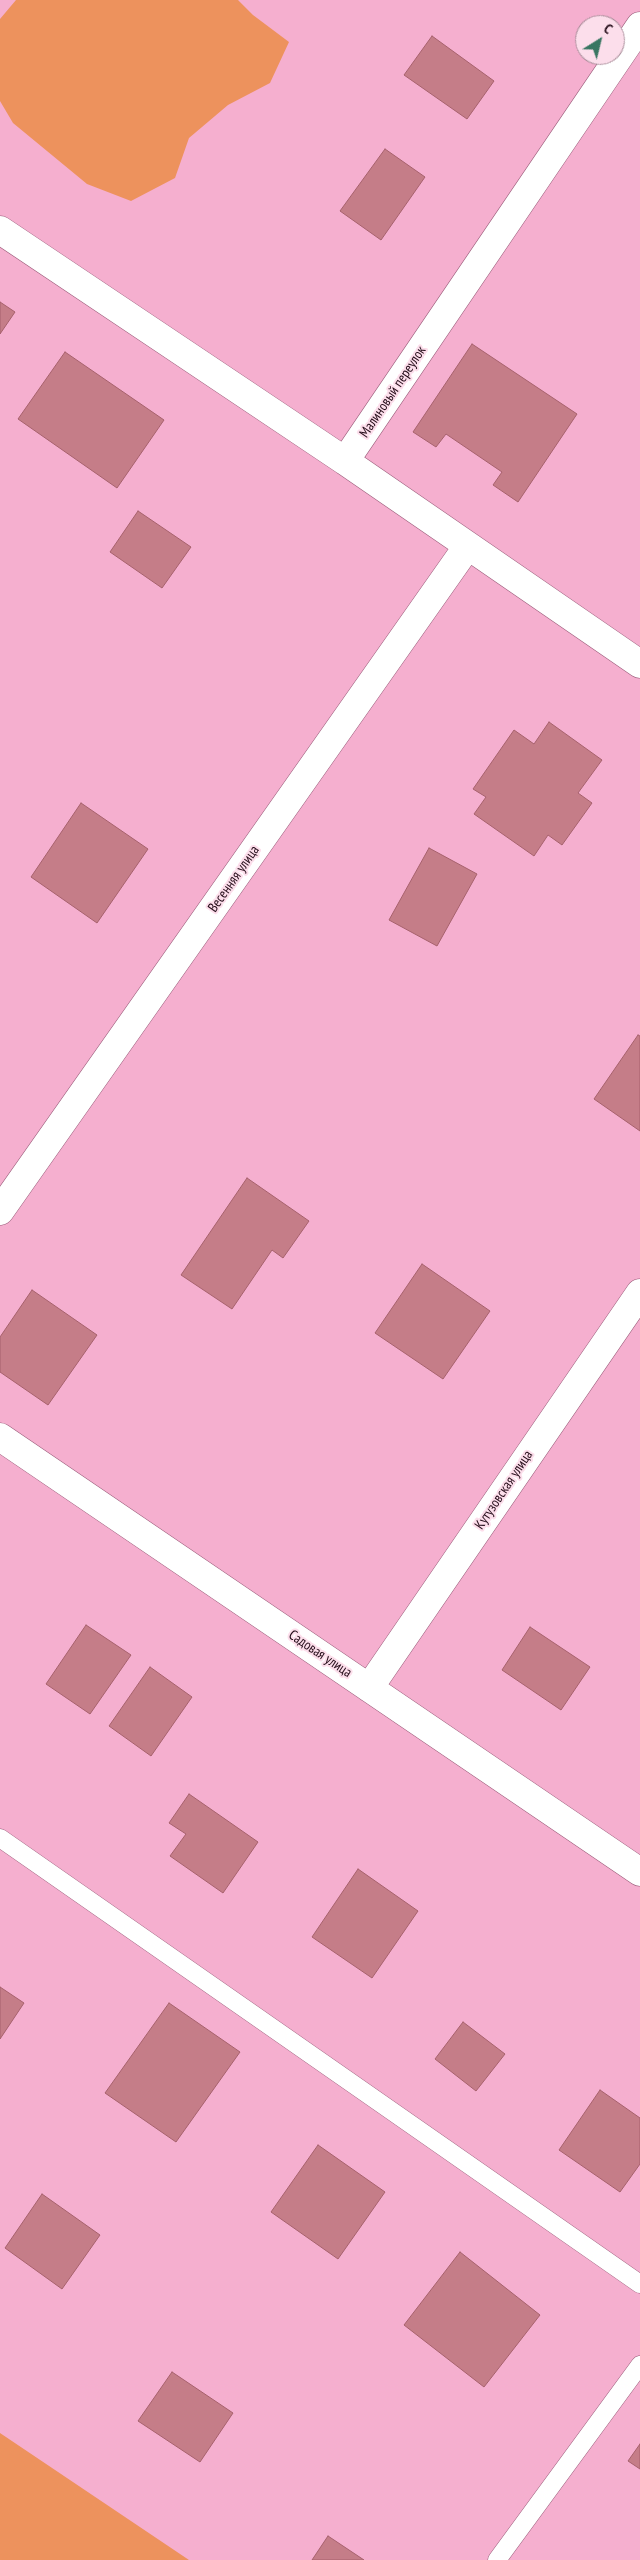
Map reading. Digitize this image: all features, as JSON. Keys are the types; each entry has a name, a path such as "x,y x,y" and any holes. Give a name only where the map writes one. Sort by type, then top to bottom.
{"street":[{"name":"Малиновый переулок","path":"346,461 640,26"},
{"path":"0,230 346,461 640,664"},
{"name":"Весенняя улица","path":"0,1211 468,547"},
{"name":"Кутузовская улица","path":"369,1688 640,1293"},
{"name":"Садовая улица","path":"0,1437 640,1872"}],"lane":[{"path":"0,1838 640,2284"},
{"path":"497,2560 640,2365"}],"shaded area":[{"path":"16,0 238,0 253,15 289,42 270,83 228,105 189,138 175,178 131,201 87,184 13,123 0,101 0,19"},
{"path":"0,2433 189,2560 0,2560"}],"building":[{"path":"432,36 494,81 467,119 404,75"},
{"path":"385,149 425,177 381,240 340,211"},
{"path":"0,302 15,312 0,334"},
{"path":"472,344 577,414 518,502 493,485 502,472 446,434 436,447 413,432"},
{"path":"65,352 164,420 117,488 18,419"},
{"path":"138,511 191,547 162,588 110,552"},
{"path":"549,722 602,760 578,793 592,803 562,845 548,835 534,856 474,814 486,797 473,789 514,730 534,744"},
{"path":"81,803 148,849 97,923 31,877"},
{"path":"429,848 477,874 437,946 389,920"},
{"path":"638,1035 640,1036 640,1131 594,1099"},
{"path":"247,1178 309,1221 283,1258 272,1250 232,1309 181,1275"},
{"path":"422,1264 490,1311 443,1379 375,1333"},
{"path":"32,1290 97,1335 48,1405 0,1372 0,1337"},
{"path":"86,1625 131,1655 90,1714 46,1684"},
{"path":"530,1627 590,1667 561,1710 502,1670"},
{"path":"150,1667 192,1697 151,1756 109,1726"},
{"path":"189,1794 258,1842 223,1893 170,1856 186,1834 169,1823"},
{"path":"358,1869 418,1911 372,1978 312,1937"},
{"path":"0,1987 24,2003 0,2039"},
{"path":"169,2003 240,2052 176,2142 105,2093"},
{"path":"463,2022 505,2054 476,2091 435,2059"},
{"path":"600,2090 640,2118 640,2164 620,2192 559,2150"},
{"path":"318,2145 385,2192 338,2259 271,2212"},
{"path":"42,2194 100,2235 62,2289 5,2248"},
{"path":"460,2252 540,2315 484,2387 404,2325"},
{"path":"172,2372 233,2413 200,2462 138,2421"},
{"path":"640,2444 640,2469 628,2461"},
{"path":"328,2536 364,2560 312,2560"}]}
